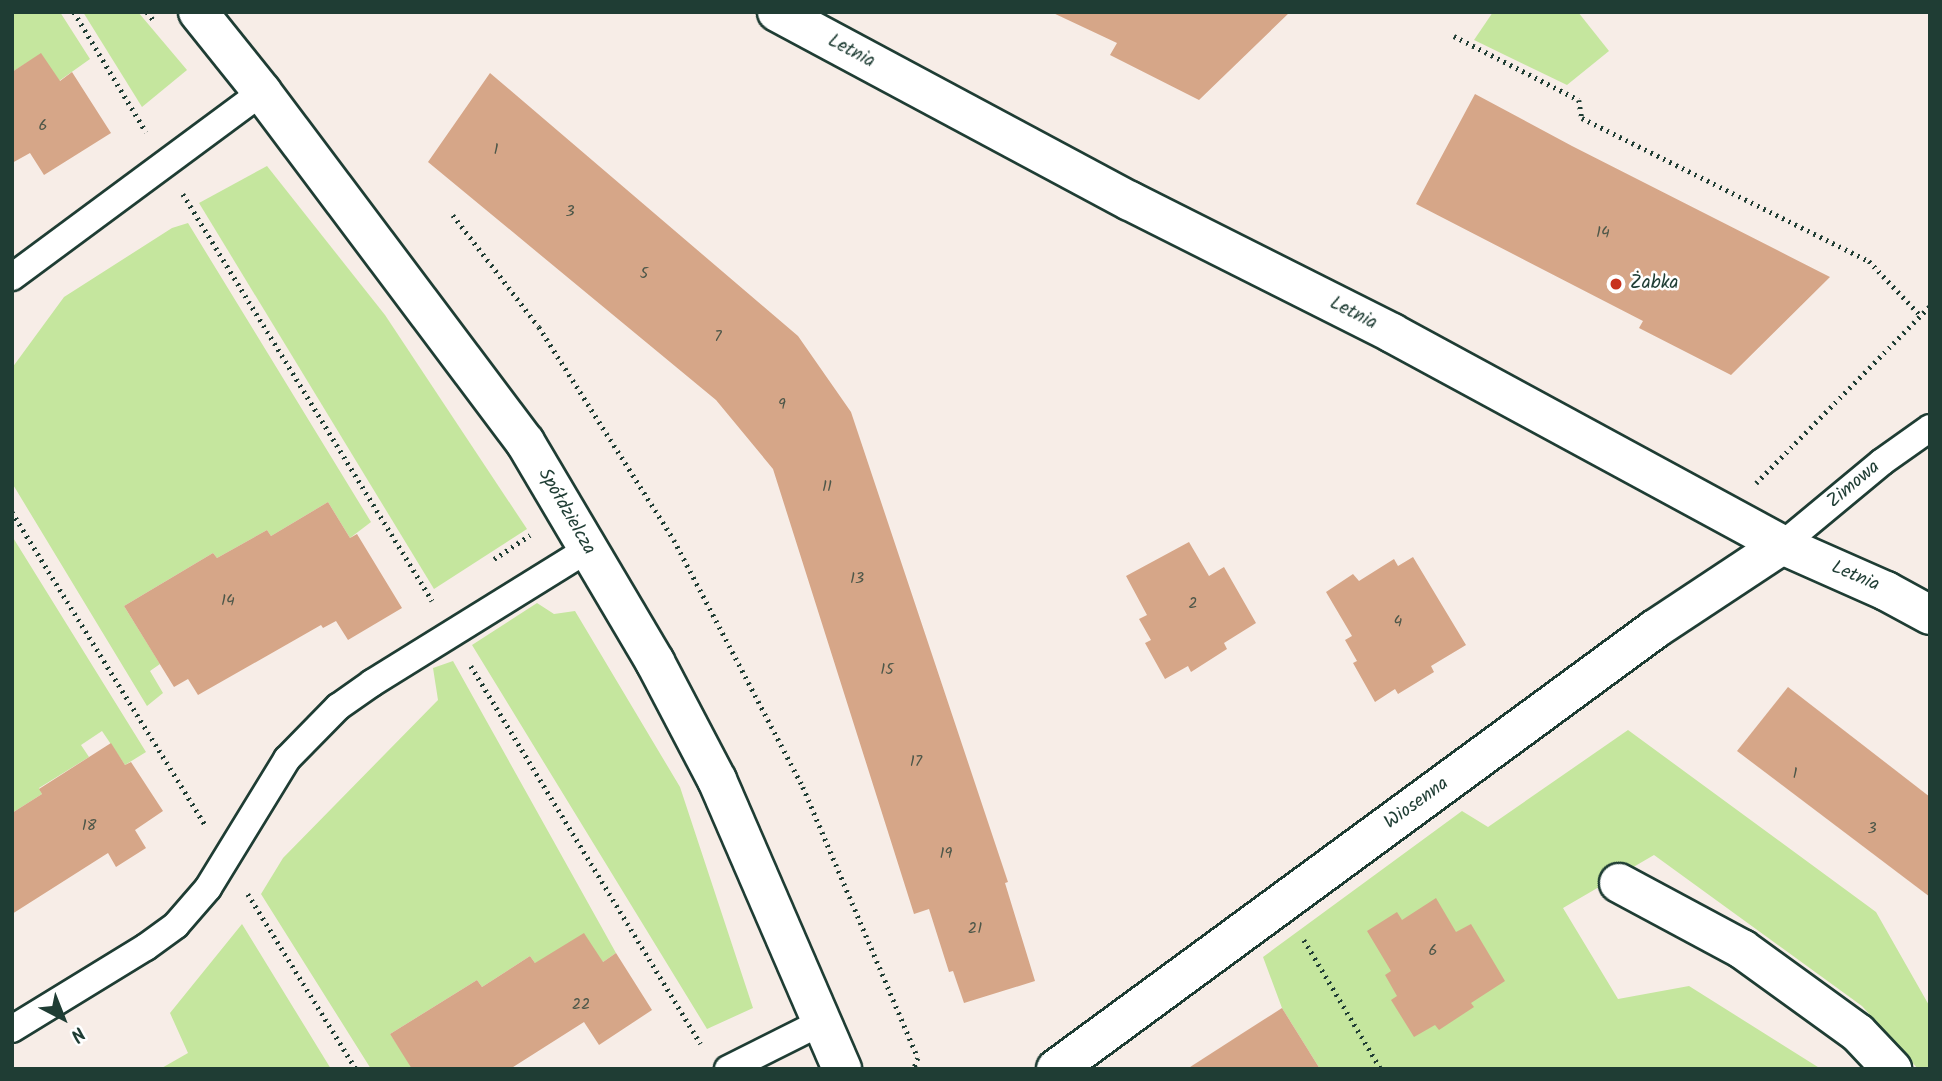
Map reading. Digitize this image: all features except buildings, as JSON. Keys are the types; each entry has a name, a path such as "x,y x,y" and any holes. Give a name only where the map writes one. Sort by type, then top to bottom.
{"street":[{"name":"Spółdzielcza","path":"198,12 262,92 525,442 656,662 717,780 842,1069"},
{"name":"Letnia","path":"777,12 1130,201 1392,333 1782,545 1886,591 1930,615"},
{"name":"Wiosenna","path":"1056,1069 1655,629 1782,545"},
{"path":"1619,883 1742,949 1858,1032 1892,1069"}],"lane":[{"path":"12,278 262,92"},
{"name":"Zimowa","path":"1782,545 1882,461 1930,428"},
{"path":"12,1029 146,947 176,925 208,888 273,780 307,736 338,707 372,682 588,549"},
{"path":"728,1069 822,1022"}],"path":[{"path":"74,12 702,1045"},
{"path":"147,12 164,32"},
{"path":"1454,36 1579,100 1582,118 1869,261 1920,316"},
{"path":"453,215 539,327 674,540 803,787 918,1058 914,1069"},
{"path":"1725,515 1930,306"},
{"path":"12,512 356,1069"},
{"path":"1282,903 1381,1069"}],"green space":[{"path":"12,12 60,12 90,59 59,81 41,54 12,72"},
{"path":"83,12 138,12 187,70 142,107"},
{"path":"1493,12 1578,12 1609,51 1567,85 1474,40"},
{"path":"267,166 385,315 527,529 434,589 199,203"},
{"path":"188,223 371,522 350,538 328,502 271,536 267,530 217,558 213,553 124,606 160,664 150,671 163,693 147,706 12,483 12,368 64,297 172,228"},
{"path":"12,536 146,752 125,765 102,731 81,745 89,757 39,788 42,794 12,813"},
{"path":"537,603 554,614 575,611 680,787 753,1008 707,1029 472,645"},
{"path":"453,661 616,953 603,962 535,963 530,956 482,987 477,980 390,1034 414,1069 371,1069 261,894 283,858 438,700 433,668"},
{"path":"1628,730 1876,912 1930,1007 1930,1069 1918,1069 1862,1006 1654,855 1563,908 1618,999 1689,986 1821,1069 1320,1069 1282,1008 1263,957 1462,811 1488,827"},
{"path":"242,924 331,1069 160,1069 188,1053 170,1013"}],"place":[{"name":"Żabka","path":"1616,284"}]}
